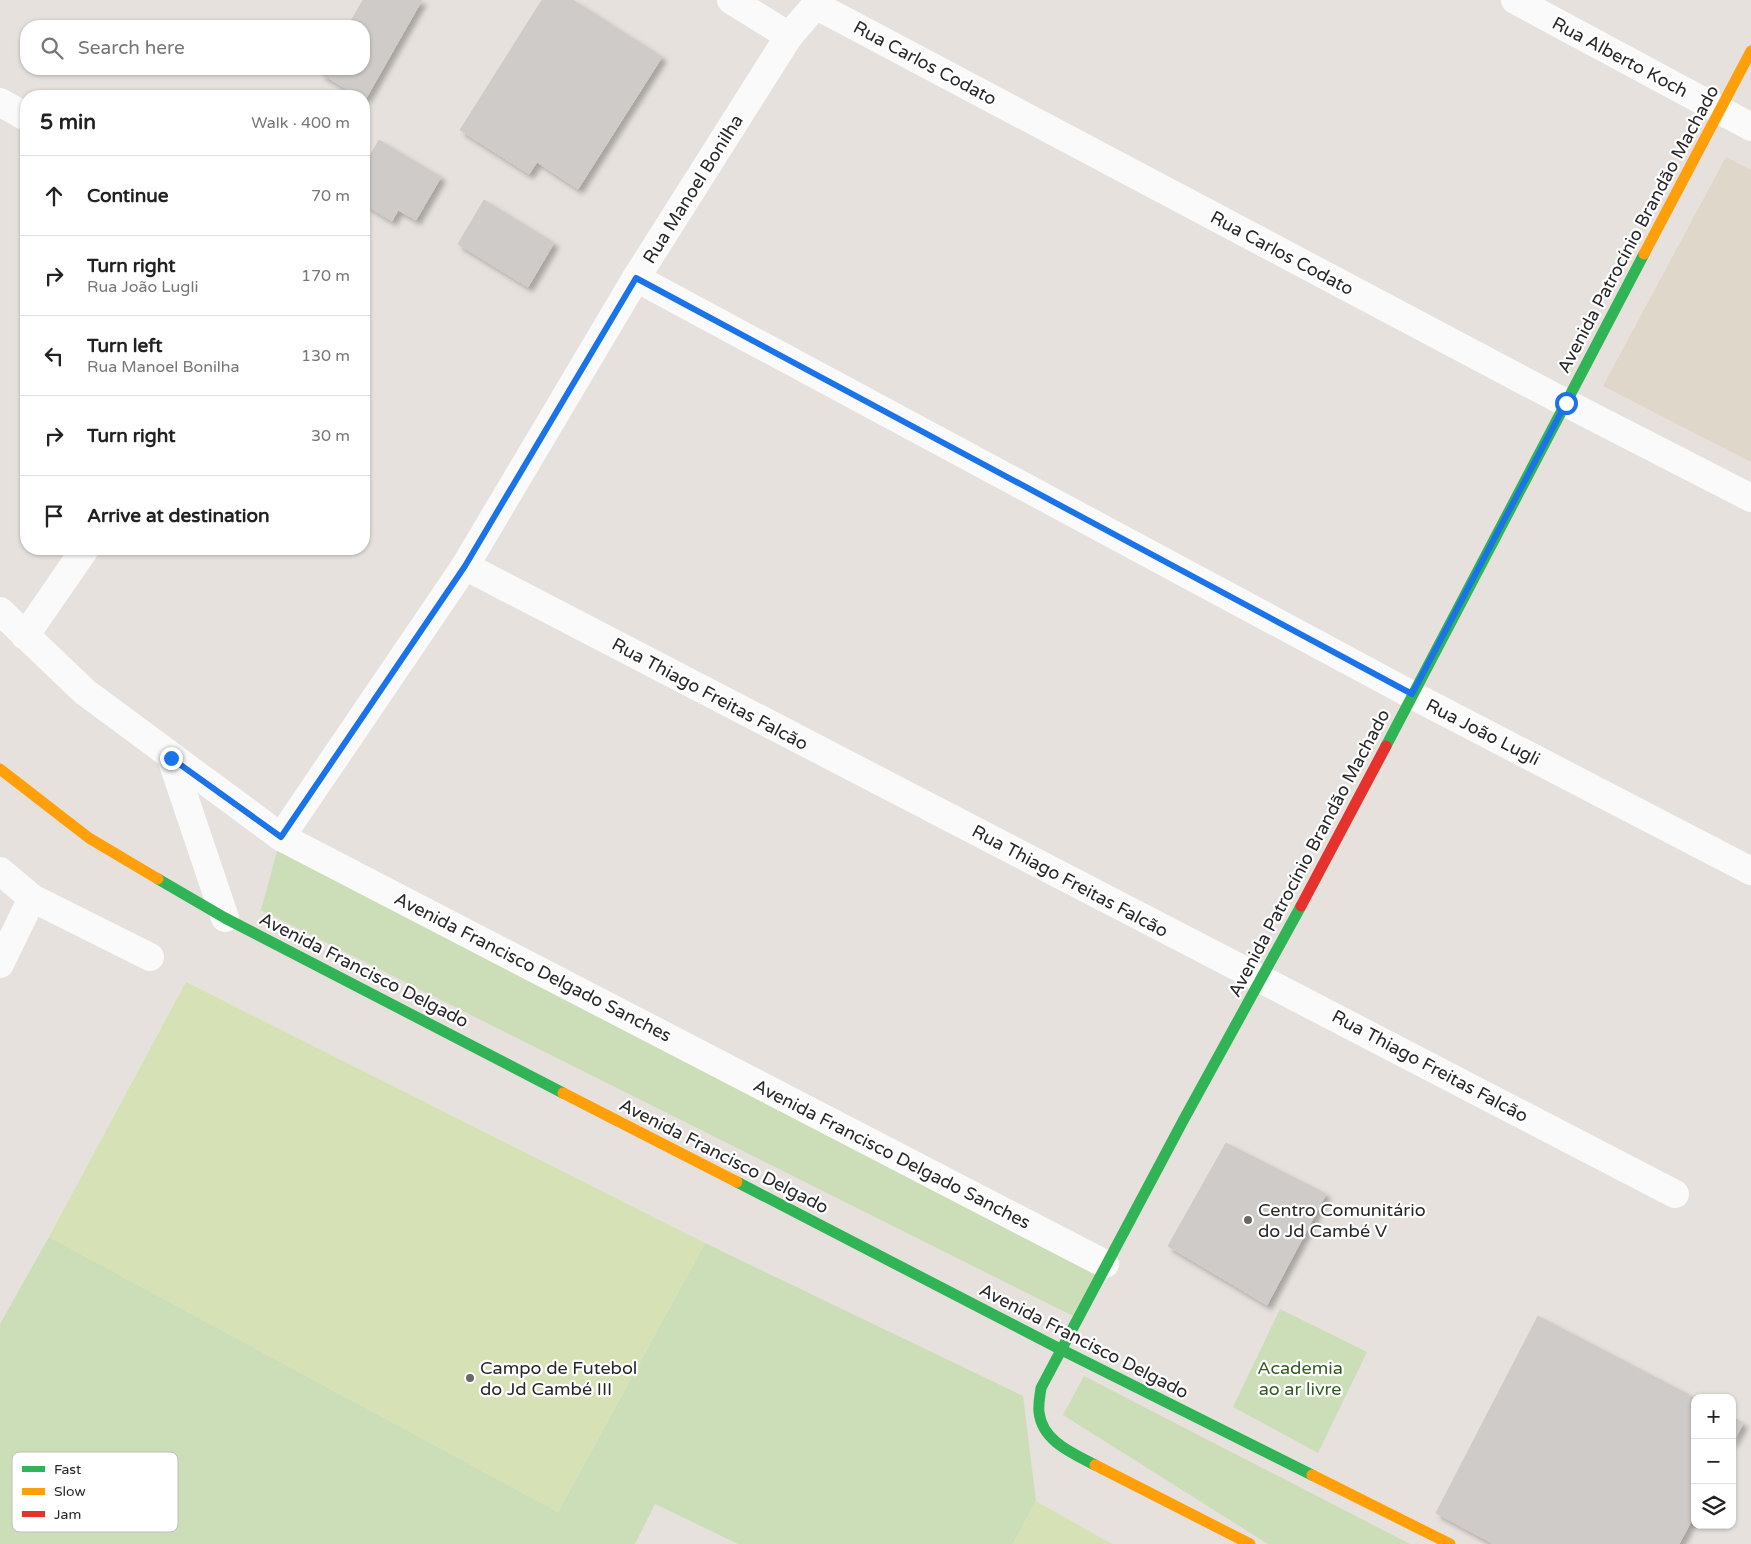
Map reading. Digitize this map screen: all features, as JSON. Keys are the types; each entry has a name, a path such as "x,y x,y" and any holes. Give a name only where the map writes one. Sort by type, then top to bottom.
{"street":[{"path":"731,0 790,36"},
{"name":"Rua Alberto Koch","path":"1515,0 1751,127"},
{"name":"Rua Manoel Bonilha","path":"281,837 465,566 636,278 790,36 817,3"},
{"name":"Rua Carlos Codato","path":"817,3 1566,403 1751,498"},
{"name":"Avenida Patrocínio Brandão Machado","path":"1250,1544 1062,1448 1047,1433 1039,1413 1041,1388 1105,1264 1262,981 1751,51"},
{"path":"0,102 20,114"},
{"name":"Rua João Lugli","path":"636,278 1412,694 1751,870"},
{"path":"25,636 81,555"},
{"name":"Rua Thiago Freitas Falcão","path":"465,566 1262,981 1288,992 1676,1194"},
{"name":"Avenida Francisco Delgado Sanches","path":"0,611 85,692 171,758 281,837 1105,1264"},
{"path":"171,758 225,918"},
{"name":"Avenida Francisco Delgado","path":"0,769 89,838 225,918 1060,1349 1450,1544"},
{"path":"0,870 32,898 150,957"},
{"path":"0,964 32,898"}],"shaded area":[{"path":"1726,157 1751,170 1751,462 1603,386"}],"green space":[{"path":"281,837 1101,1266 1075,1317 261,910"},
{"name":"Campo de Futebol do Jd Cambé III","path":"186,982 705,1243 558,1512 49,1237"},
{"path":"49,1237 558,1512 705,1243 1023,1396 1036,1501 1013,1544 738,1544 655,1504 635,1544 0,1544 0,1324"},
{"name":"Academia ao ar livre","path":"1280,1309 1367,1352 1318,1453 1233,1407"},
{"path":"1084,1376 1410,1544 1268,1544 1063,1415"},
{"path":"1036,1501 1112,1544 1013,1544"}],"building":[{"path":"363,0 422,0 370,91 349,90 323,75 370,75 370,20 351,20"},
{"path":"542,0 573,0 662,57 578,189 537,162 529,174 460,130"},
{"path":"379,140 441,177 416,220 398,210 392,221 370,208 370,156"},
{"path":"484,200 554,243 528,287 458,244"},
{"name":"Centro Comunitário do Jd Cambé V","path":"1226,1143 1326,1194 1267,1305 1168,1246"},
{"path":"1538,1316 1691,1396 1691,1522 1679,1544 1494,1544 1436,1513"},
{"path":"1736,1419 1743,1423 1736,1436"}],"traffic: fast":[{"path":"1386,746 1644,254"},
{"path":"158,879 225,918 563,1093"},
{"path":"1095,1465 1068,1451 1046,1431 1041,1422 1039,1412 1041,1388 1184,1119 1301,906"},
{"path":"737,1182 1060,1349 1312,1475"}],"traffic: slow":[{"path":"1644,254 1751,51"},
{"path":"0,769 89,838 158,879"},
{"path":"563,1093 737,1182"},
{"path":"1095,1465 1250,1544"},
{"path":"1312,1475 1450,1544"}],"traffic: jam":[{"path":"1301,906 1386,746"}],"place":[{"name":"Centro Comunitário do Jd Cambé V","path":"1248,1220"},
{"name":"Campo de Futebol do Jd Cambé III","path":"470,1378"}],"route":[{"path":"171,758 281,837 465,566 636,278 1412,694 1566,403"}]}
